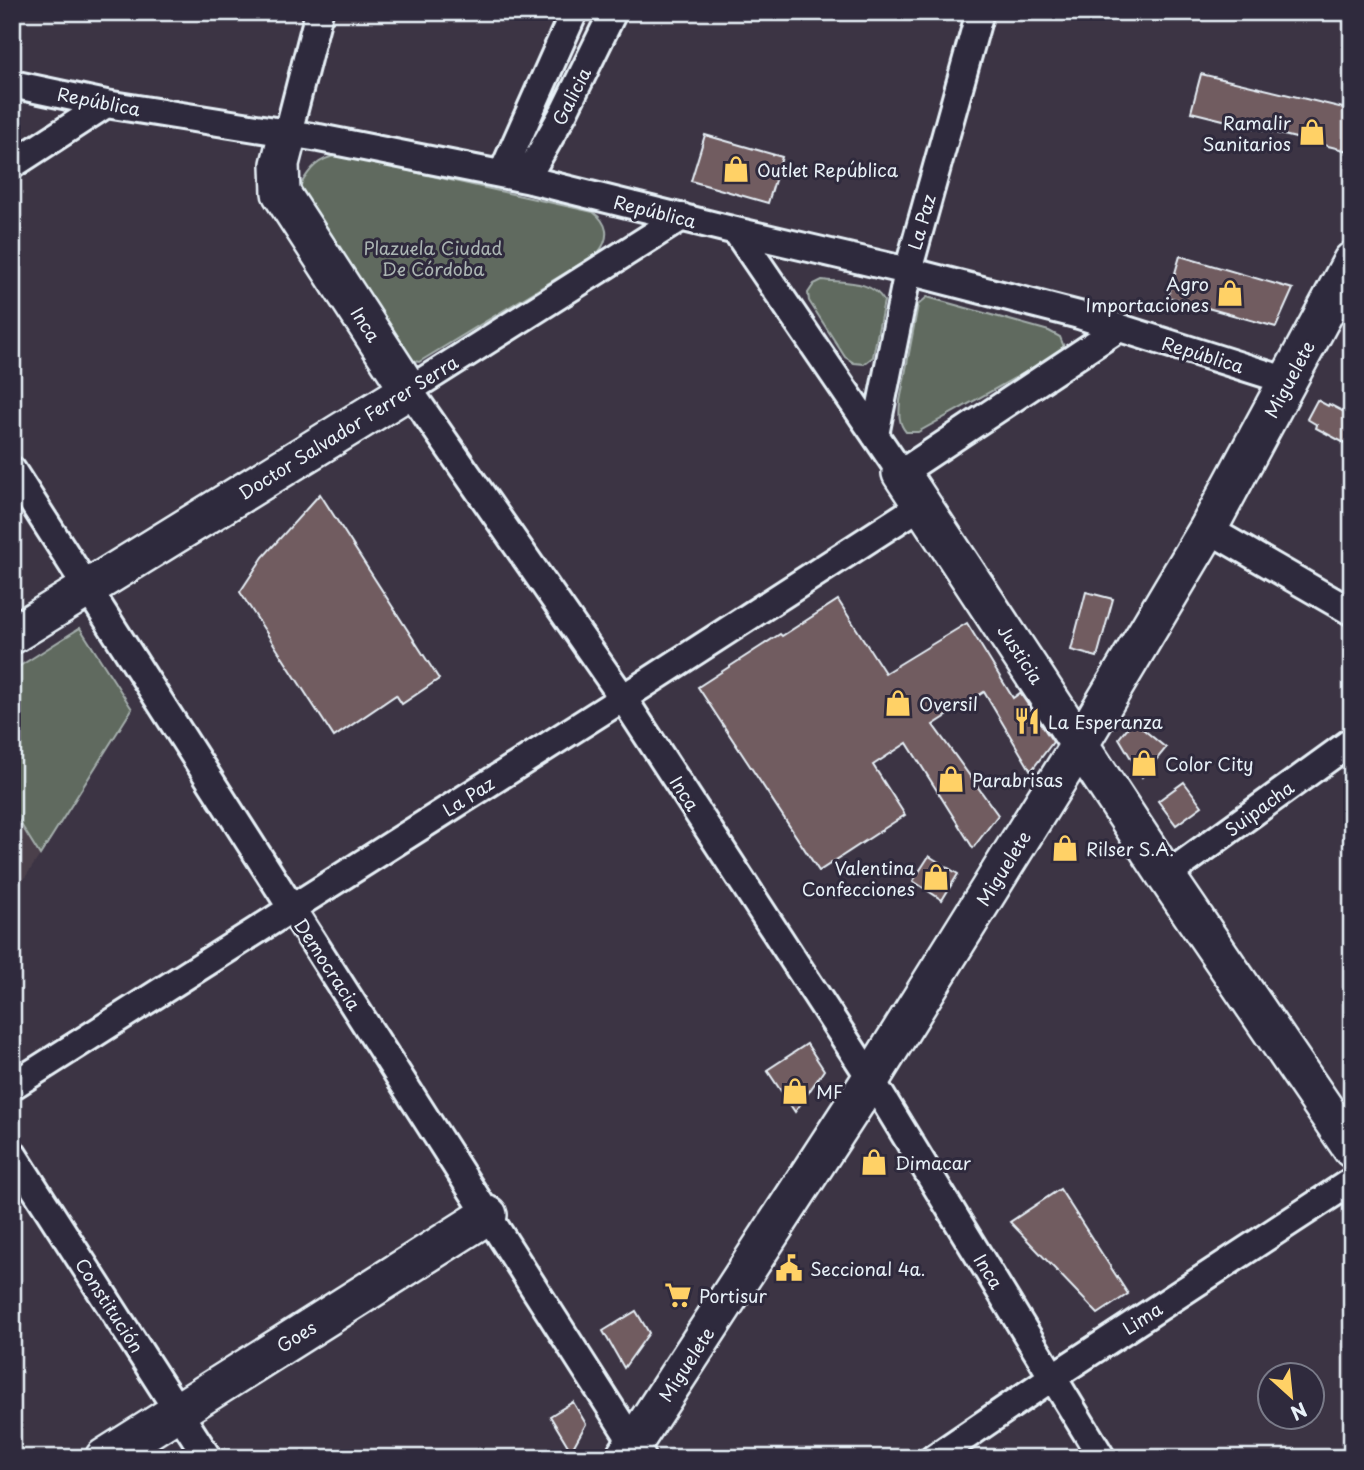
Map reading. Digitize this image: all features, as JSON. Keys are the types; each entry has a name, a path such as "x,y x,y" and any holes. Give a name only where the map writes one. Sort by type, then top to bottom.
{"street":[{"path":"288,133 319,12"},
{"name":"Galicia","path":"514,176 535,104 574,12"},
{"name":"Galicia","path":"514,176 564,112 613,12"},
{"name":"La Paz","path":"875,435 908,271 980,12"},
{"name":"República","path":"12,84 106,104 288,133 514,176 1079,315 1288,380"},
{"path":"12,165 106,104"},
{"name":"Inca","path":"288,133 280,164 281,194 409,390 623,698 871,1079 1102,1458"},
{"name":"Doctor Salvador Ferrer Serra","path":"12,635 409,390 682,217"},
{"name":"Justicia","path":"736,231 923,504 1166,876 1352,1149"},
{"name":"Miguelete","path":"634,1453 1080,744 1208,529 1352,261"},
{"path":"901,473 1119,328"},
{"name":"Democracia","path":"12,470 488,1215 634,1453"},
{"name":"La Paz","path":"12,1086 923,504"},
{"path":"1208,529 1352,611"},
{"name":"Suipacha","path":"1166,876 1352,741"},
{"name":"Constitución","path":"12,1153 208,1458"},
{"name":"Lima","path":"934,1458 1352,1181"},
{"name":"Goes","path":"104,1458 488,1215"}],"shaded area":[{"path":"12,810 40,855 12,897"}],"green space":[{"name":"Plazuela Ciudad De Córdoba","path":"338,155 593,212 605,226 605,241 598,253 419,362 410,360 304,202 300,186 307,174 315,165"},
{"path":"822,280 865,286 879,294 884,301 873,357 864,364 854,363 845,357 809,301 808,293 814,284"},
{"path":"927,297 1049,331 1060,337 1064,347 1056,355 918,432 906,432 900,421 900,401 918,305"},
{"path":"80,628 132,709 40,855 12,810 12,671"}],"building":[{"name":"Ramalir Sanitarios","path":"1201,74 1352,110 1352,152 1191,112"},
{"name":"Outlet República","path":"705,135 782,157 768,203 691,181"},
{"name":"Agro Importaciones","path":"1180,256 1293,289 1276,327 1168,297"},
{"path":"1317,400 1352,416 1352,447 1316,428 1317,425 1307,419"},
{"path":"320,494 439,679 402,704 396,695 334,737 240,592 263,557"},
{"path":"1086,592 1113,599 1097,657 1071,650"},
{"path":"838,600 885,673 967,623 1013,698 1020,693 1053,742 1031,771 984,692 933,725 998,815 973,848 907,743 873,765 905,815 819,871 698,687"},
{"name":"Color City","path":"1133,721 1166,748 1142,777 1119,738"},
{"path":"1184,782 1202,806 1176,825 1158,801"},
{"name":"Valentina Confecciones","path":"929,856 958,874 942,900 913,881"},
{"name":"MF","path":"807,1044 824,1070 795,1112 767,1070"},
{"path":"1060,1189 1128,1294 1098,1314 1010,1222"},
{"path":"636,1311 649,1333 624,1368 603,1331"},
{"path":"573,1402 586,1424 571,1451 550,1416"}],"place":[{"name":"Ramalir Sanitarios","path":"1312,132"},
{"name":"Outlet República","path":"736,169"},
{"name":"Agro Importaciones","path":"1230,293"},
{"name":"Oversil","path":"898,703"},
{"name":"La Esperanza","path":"1027,721"},
{"name":"Color City","path":"1144,763"},
{"name":"Parabrisas","path":"951,779"},
{"name":"Rilser S.A.","path":"1065,848"},
{"name":"Valentina Confecciones","path":"936,877"},
{"name":"MF","path":"795,1091"},
{"name":"Dimacar","path":"874,1162"},
{"name":"Seccional 4a.","path":"789,1268"},
{"name":"Portisur","path":"678,1295"}]}
